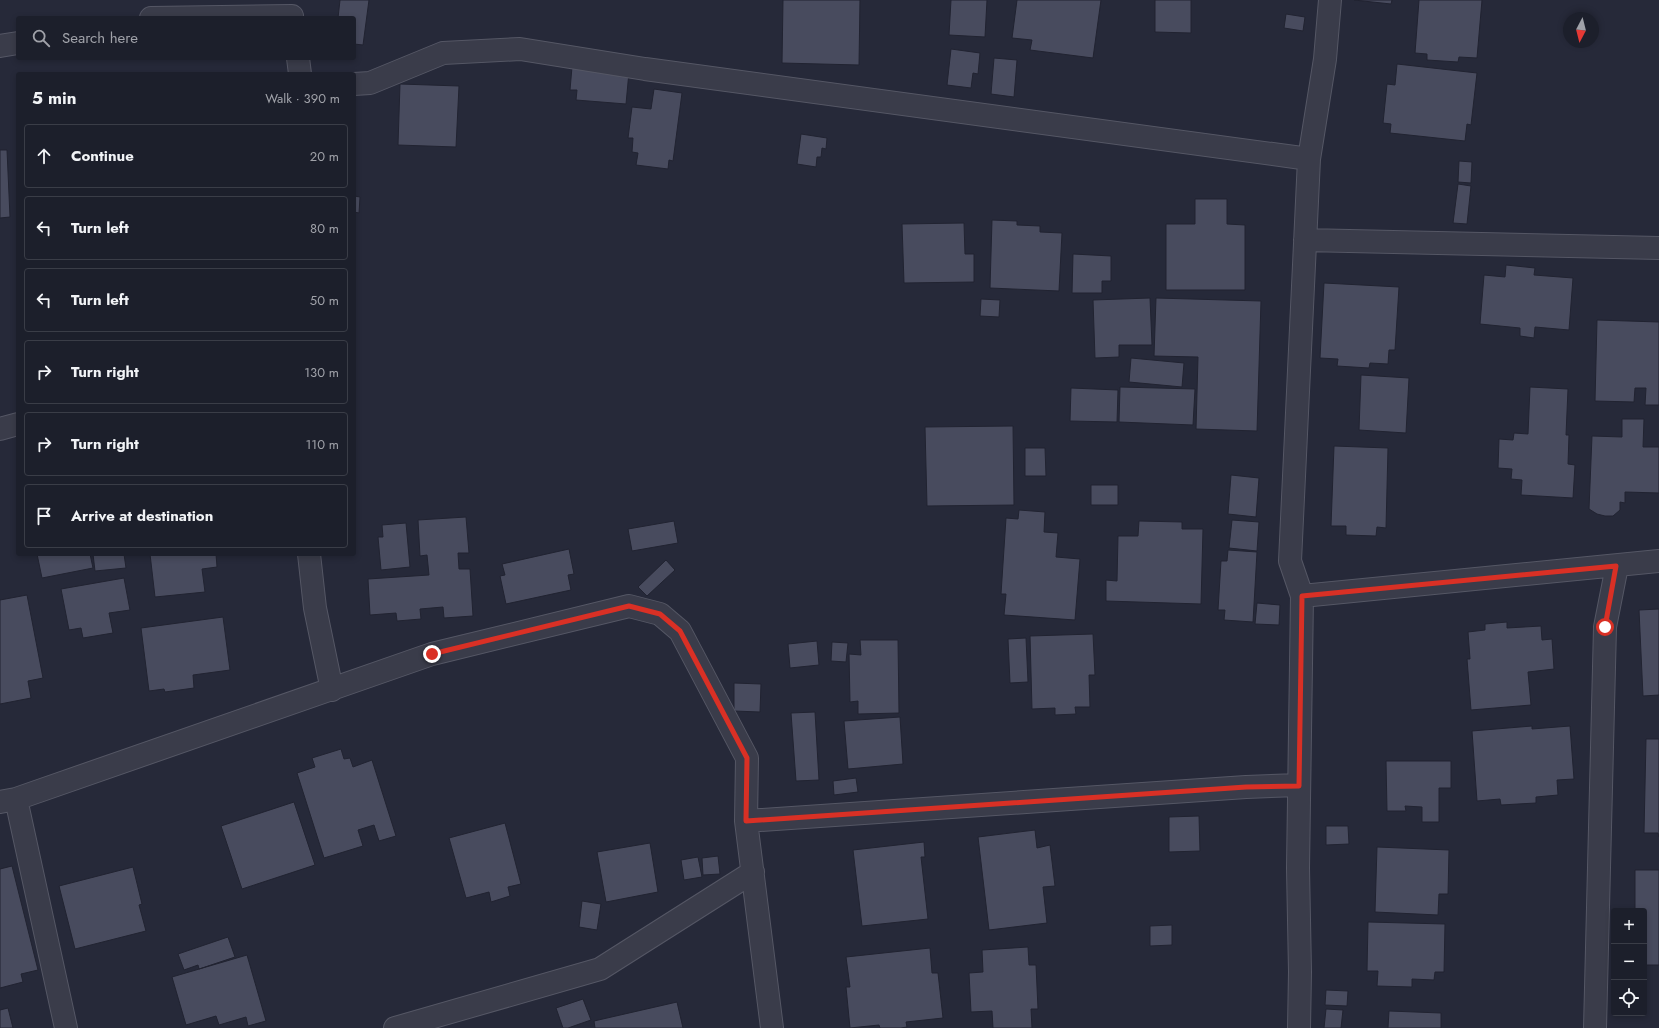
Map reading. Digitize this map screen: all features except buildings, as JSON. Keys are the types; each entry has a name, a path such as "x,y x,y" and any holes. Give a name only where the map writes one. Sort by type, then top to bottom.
{"street":[{"path":"1299,1028 1300,972 1298,868 1302,596 1290,561 1309,159 1324,59 1330,0"},
{"path":"192,16 293,11"},
{"path":"0,46 16,43"},
{"path":"356,84 370,83 443,53 520,49 645,69 1309,159"},
{"path":"298,60 300,72"},
{"path":"1305,240 1659,248"},
{"path":"0,429 16,425"},
{"path":"309,556 315,608 332,690"},
{"path":"1302,596 1659,561"},
{"path":"1595,1028 1605,627 1616,566"},
{"path":"66,1028 8,801 332,690 432,654 629,606 660,614 680,631 747,758 746,821 772,1028"},
{"path":"746,821 1246,787 1299,786"},
{"path":"395,1028 600,969 753,872"}],"route":[{"path":"432,654 629,606 660,614 680,631 747,758 746,821 1246,787 1299,786 1302,596 1616,566 1605,627"}]}
